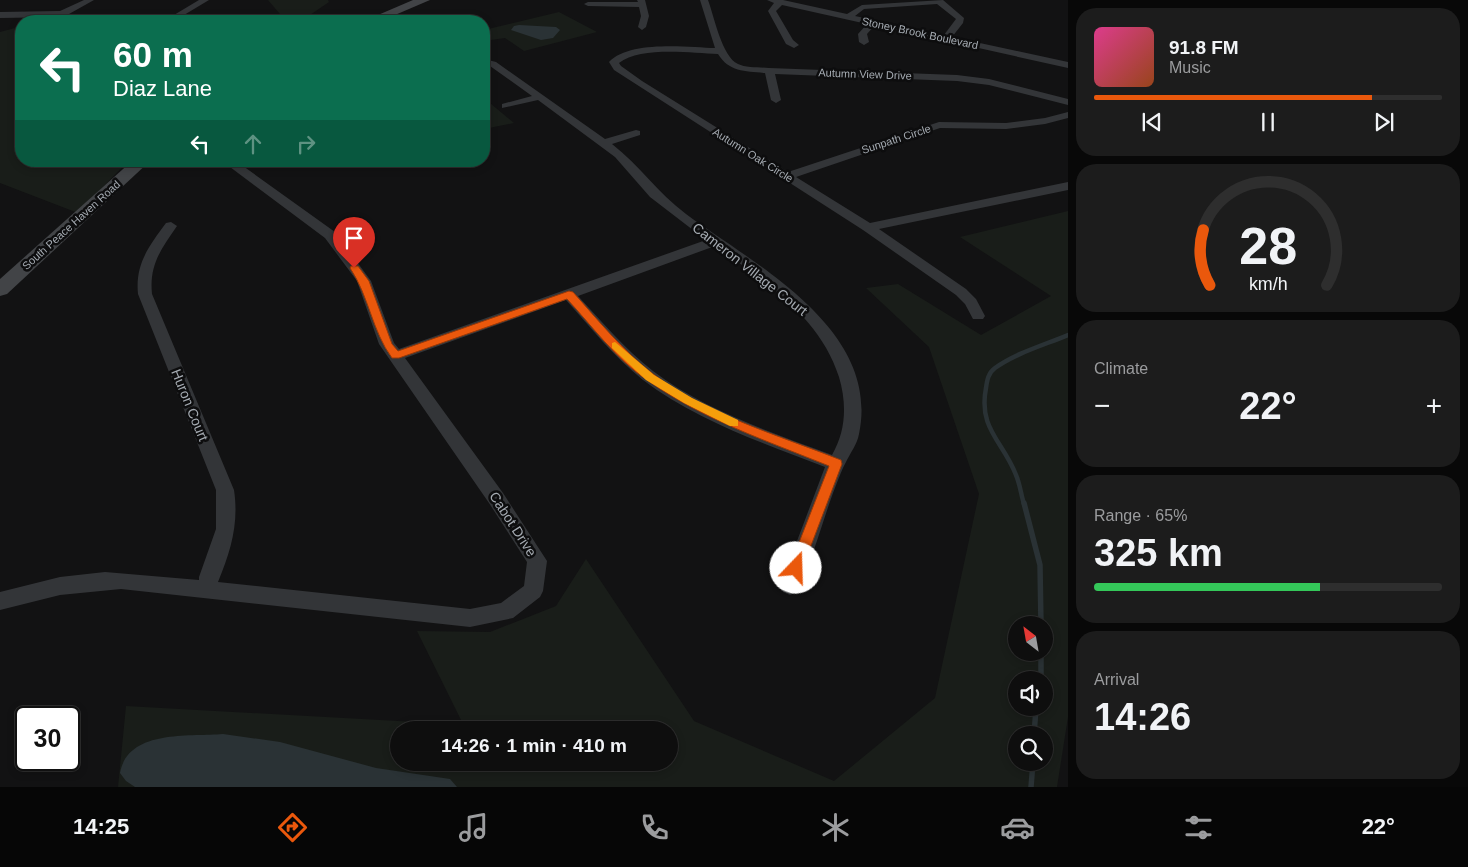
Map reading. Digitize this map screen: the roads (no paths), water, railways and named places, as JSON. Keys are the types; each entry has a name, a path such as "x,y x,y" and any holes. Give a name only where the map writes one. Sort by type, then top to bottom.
{"main road":[{"path":"385,15 424,0"},
{"name":"South Peace Haven Road","path":"0,290 135,167"}],"street":[{"path":"62,14 90,0"},
{"path":"179,15 205,0"},
{"name":"Autumn View Drive","path":"704,0 721,51 727,61 736,67 769,71 957,78 989,82 1068,102"},
{"name":"Stoney Brook Boulevard","path":"771,0 1068,65"},
{"path":"848,17 862,7 938,0 960,18 959,23 946,38"},
{"path":"781,2 773,7 772,11 789,42 794,45"},
{"path":"588,4 642,3 645,16 642,27"},
{"path":"0,15 65,15"},
{"path":"864,42 862,34 872,22"},
{"name":"Autumn Oak Circle","path":"721,51 635,52 621,56 614,62 617,68 638,83 868,227 961,292 971,302 978,316"},
{"name":"Cameron Village Court","path":"490,63 603,143 632,167 654,194 714,242 786,293 826,332 840,358 851,389 852,418 850,437 836,464 790,586"},
{"path":"769,71 776,100"},
{"path":"506,106 539,97"},
{"name":"Sunpath Circle","path":"787,176 939,125 1006,126 1045,122 1068,115"},
{"path":"603,143 636,133"},
{"name":"Cabot Drive","path":"0,601 34,590 94,580 121,580 470,618 506,611 533,591 537,561 496,498 387,344 364,281 330,235 236,167"},
{"path":"868,227 1068,186"},
{"name":"Huron Court","path":"171,226 146,260 142,276 145,294 225,490 228,506 227,527 223,547 204,590"},
{"path":"396,356 714,242"},
{"path":"569,294 626,357 650,377 688,400 729,421 836,464"}],"waterway":[{"path":"1024,504 1019,482 1011,463 993,434 985,414 984,402 987,380 993,370 1003,363 1068,335"},
{"path":"1024,503 1040,565 1041,616"},
{"path":"1041,661 1041,671"},
{"path":"1035,716 1035,726"},
{"path":"1031,787 1032,771"}]}
